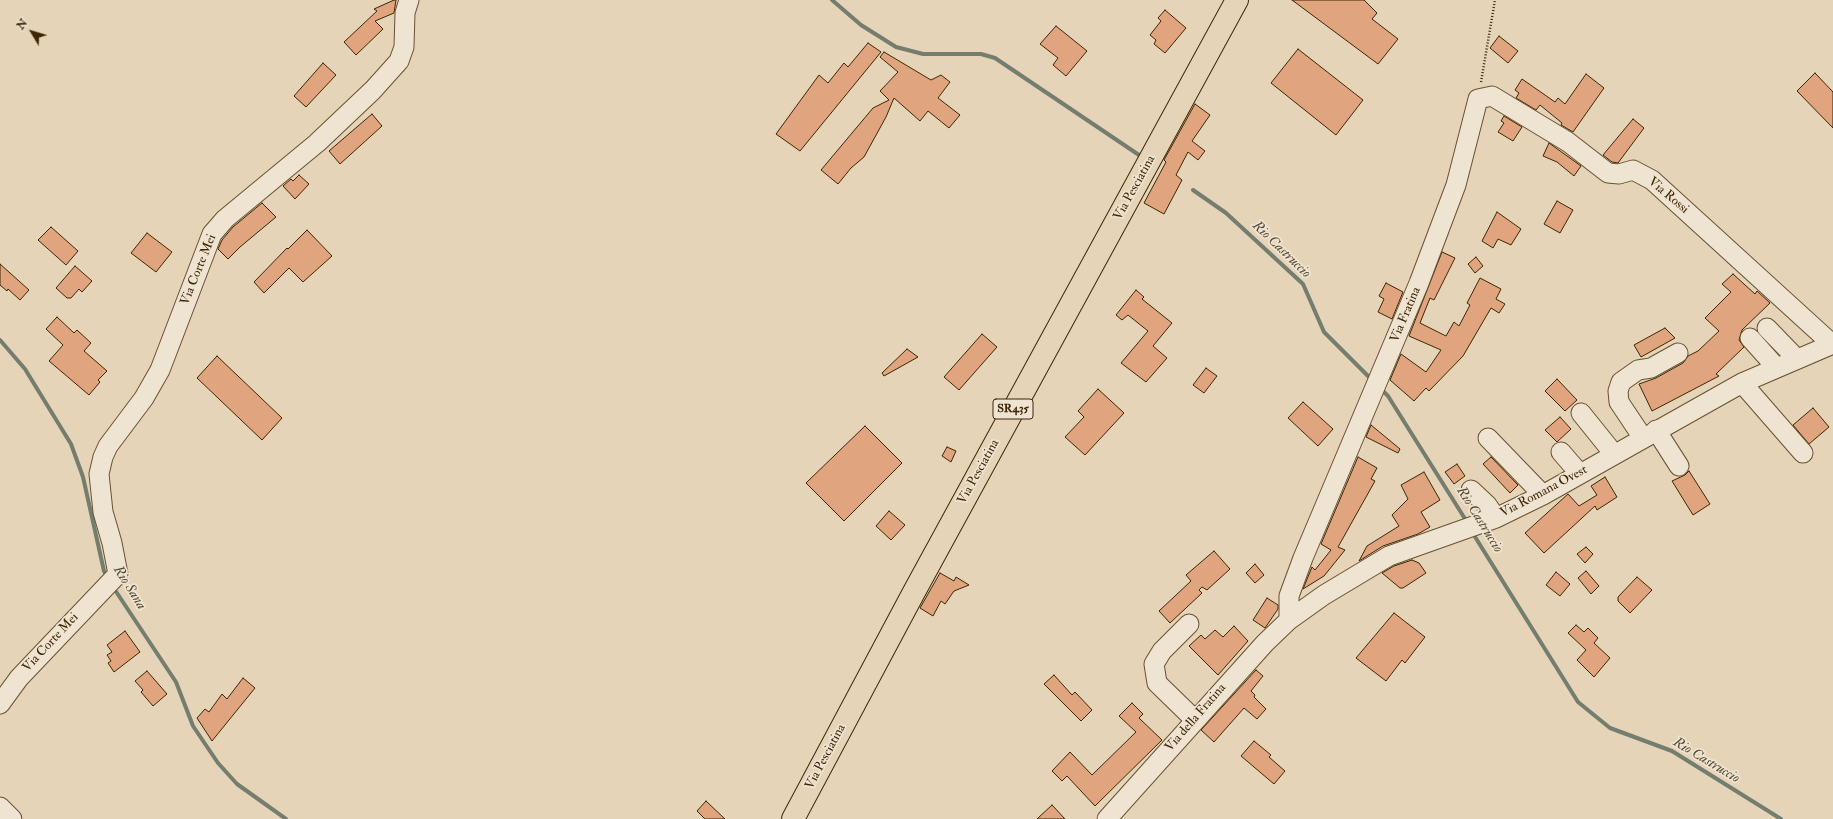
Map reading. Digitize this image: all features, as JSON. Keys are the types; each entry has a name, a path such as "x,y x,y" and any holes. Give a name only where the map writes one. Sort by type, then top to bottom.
{"main road":[{"name":"Via Pesciatina","path":"793,819 914,592 1237,0"}],"street":[{"name":"Via Corte Mei","path":"0,704 19,678 112,580 112,543 103,512 99,474 103,458 108,446 144,398 160,370 212,234 225,219 317,143 373,90 399,61 404,47 405,13 409,0"},
{"name":"Via Rossi","path":"1478,99 1492,96 1568,142 1608,173 1619,174 1633,170 1652,180 1833,344"},
{"name":"Via Fratina","path":"1289,620 1289,596 1303,558 1420,283 1456,184 1478,99"},
{"path":"1767,328 1796,358"},
{"path":"1750,338 1776,367"},
{"name":"Via Romana Ovest","path":"1289,620 1324,595 1388,556 1496,518 1543,495 1742,382 1796,358 1833,344"},
{"path":"1678,353 1651,368 1638,370 1621,382 1618,391 1619,402 1679,466"},
{"path":"1742,382 1803,453"},
{"path":"1581,413 1614,454"},
{"path":"1488,438 1543,495"},
{"path":"1560,452 1580,474"},
{"path":"1471,490 1488,506 1496,518"},
{"name":"Via della Fratina","path":"1107,819 1240,669 1289,620"},
{"path":"1189,624 1162,651 1154,664 1157,683 1195,720"},
{"path":"0,807 12,819"}],"path":[{"path":"1478,99 1495,0"}],"building":[{"path":"396,0 394,13 375,21 383,29 356,55 344,42 377,11 374,9"},
{"path":"1292,0 1364,0 1377,13 1372,19 1398,39 1378,64"},
{"path":"1165,10 1186,28 1165,53 1154,44 1156,40 1150,35 1161,21 1158,18"},
{"path":"1056,26 1087,51 1066,76 1053,65 1058,58 1040,44"},
{"path":"1499,36 1518,51 1508,63 1490,48"},
{"path":"868,43 881,52 800,151 776,134 819,75 828,83 844,63 848,67"},
{"path":"1298,49 1363,100 1336,135 1271,83"},
{"path":"884,52 931,80 941,75 950,82 938,98 960,115 949,128 928,111 920,121 894,98 886,117 864,157 851,168 838,184 821,170 873,108 889,100 880,91 898,72 880,57"},
{"path":"323,63 336,75 306,107 294,96"},
{"path":"1815,73 1833,92 1833,128 1797,91"},
{"path":"1586,74 1604,88 1573,132 1561,125 1562,123 1540,105 1536,110 1516,98 1519,93 1515,90 1522,79 1555,102 1558,98 1565,104"},
{"path":"1195,104 1210,115 1192,141 1205,151 1198,160 1188,152 1176,175 1182,180 1164,214 1144,203 1166,162 1164,160"},
{"path":"372,114 382,126 340,164 329,151"},
{"path":"1504,116 1522,127 1513,141 1498,132 1504,123 1501,121"},
{"path":"1633,119 1644,128 1618,163 1612,162 1603,155"},
{"path":"1549,143 1581,166 1574,176 1557,162 1543,156"},
{"path":"299,175 309,184 295,199 283,186 291,179 293,181"},
{"path":"1557,201 1573,210 1560,233 1544,224"},
{"path":"262,203 276,217 228,259 218,249 222,240 233,227"},
{"path":"1497,212 1521,229 1511,245 1498,239 1493,248 1482,241"},
{"path":"51,227 78,251 66,265 38,240"},
{"path":"307,230 332,256 303,282 289,268 264,293 254,282"},
{"path":"147,233 172,252 156,272 131,253"},
{"path":"1442,252 1455,258 1434,300 1430,298 1420,323 1446,336 1454,322 1459,326 1470,305 1467,303 1480,278 1501,289 1496,299 1505,304 1499,313 1491,308 1463,356 1429,391 1426,388 1414,401 1390,380 1401,354 1426,372 1441,350 1409,336"},
{"path":"1476,257 1483,266 1475,273 1468,264"},
{"path":"0,264 29,290 20,300 8,289 7,291 0,285"},
{"path":"75,266 92,281 82,292 79,289 71,298 67,298 56,288"},
{"path":"1733,274 1755,294 1757,291 1770,303 1742,330 1739,340 1744,347 1716,374 1719,376 1652,411 1639,384 1656,378 1683,363 1688,356 1698,351 1719,331 1705,318 1731,292 1722,284"},
{"path":"1386,283 1403,292 1392,319 1378,312 1384,299 1379,296"},
{"path":"1136,290 1144,297 1142,299 1172,323 1153,346 1167,358 1146,382 1121,363 1148,331 1128,315 1122,320 1116,315"},
{"path":"57,317 74,333 77,330 91,343 84,351 107,371 98,380 100,382 89,395 49,361 63,345 46,329"},
{"path":"1665,328 1675,338 1641,357 1634,345"},
{"path":"982,334 997,347 959,390 944,377"},
{"path":"907,349 918,357 884,376 882,373"},
{"path":"217,356 282,418 262,440 197,378"},
{"path":"1206,368 1217,376 1204,393 1193,385"},
{"path":"1557,379 1577,400 1565,411 1545,391"},
{"path":"1098,389 1124,413 1085,455 1065,437 1084,417 1078,411"},
{"path":"1303,402 1333,429 1318,446 1288,418"},
{"path":"1813,408 1829,427 1809,444 1793,425"},
{"path":"1560,417 1571,429 1557,442 1545,430"},
{"path":"1371,425 1400,449 1398,453 1366,437"},
{"path":"865,426 902,463 844,521 806,483"},
{"path":"947,447 956,451 951,462 942,456"},
{"path":"1358,457 1377,468 1371,479 1375,481 1338,547 1345,550 1324,576 1303,589 1312,567 1315,570 1331,550 1321,544"},
{"path":"1491,457 1518,485 1510,493 1483,464"},
{"path":"1457,464 1465,476 1454,484 1445,472"},
{"path":"1689,471 1710,504 1693,515 1672,481 1685,475"},
{"path":"1424,472 1440,500 1421,512 1430,527 1418,534 1383,546 1359,561 1367,546 1399,526 1392,515 1408,499 1401,485"},
{"path":"1605,477 1617,497 1597,510 1595,506 1544,553 1525,533 1568,494 1579,506 1597,495 1591,486"},
{"path":"889,511 905,525 891,540 876,526"},
{"path":"1586,547 1593,554 1585,563 1577,554"},
{"path":"1214,551 1230,569 1207,590 1202,587 1199,590 1202,593 1170,623 1159,611 1191,581 1186,575"},
{"path":"1412,560 1419,563 1426,573 1403,588 1400,588 1382,573 1394,566"},
{"path":"1255,564 1264,575 1255,583 1246,573"},
{"path":"1586,571 1599,586 1591,594 1578,578"},
{"path":"1556,572 1570,584 1560,596 1546,585"},
{"path":"940,573 954,581 956,577 969,585 954,591 945,604 941,601 933,616 920,608"},
{"path":"1637,577 1652,590 1630,613 1618,601 1618,597"},
{"path":"1267,598 1278,605 1278,609 1265,628 1253,620"},
{"path":"1394,613 1425,637 1405,663 1402,660 1386,681 1356,658"},
{"path":"1576,625 1584,632 1588,628 1598,638 1594,643 1610,658 1594,677 1577,660 1586,650 1568,633"},
{"path":"1234,626 1248,641 1218,675 1189,646 1201,635 1205,639 1215,630 1223,637"},
{"path":"125,631 140,652 114,672 108,663 111,661 107,655 112,652 107,645"},
{"path":"1256,670 1263,676 1251,691 1255,695 1254,697 1266,709 1257,719 1244,708 1214,742 1201,730"},
{"path":"147,671 167,694 153,706 141,692 143,690 135,681"},
{"path":"1054,675 1072,695 1075,692 1092,710 1081,721 1044,684"},
{"path":"243,678 255,688 212,741 197,718 205,709 209,712 222,694 227,699"},
{"path":"1132,703 1143,714 1139,718 1162,740 1095,806 1067,776 1062,781 1052,771 1070,752 1092,775 1136,732 1119,716"},
{"path":"1254,741 1271,755 1269,757 1285,771 1274,784 1241,756"},
{"path":"706,801 725,819 705,819 697,811"},
{"path":"1052,805 1065,819 1037,819"}],"waterway":[{"name":"Rio Castruccio","path":"832,0 861,25 896,47 923,54 981,54 995,58 1139,155"},
{"name":"Rio Castruccio","path":"1193,190 1226,213 1303,284 1324,332 1372,380"},
{"name":"Rio Sana","path":"0,340 25,369 71,444 83,477 104,571 108,578"},
{"name":"Rio Castruccio","path":"1381,389 1388,396 1467,522"},
{"name":"Rio Castruccio","path":"1472,532 1578,702 1610,728 1672,751 1781,819"},
{"name":"Rio Sana","path":"113,587 176,682 193,726 218,763 237,784 286,819"}]}
